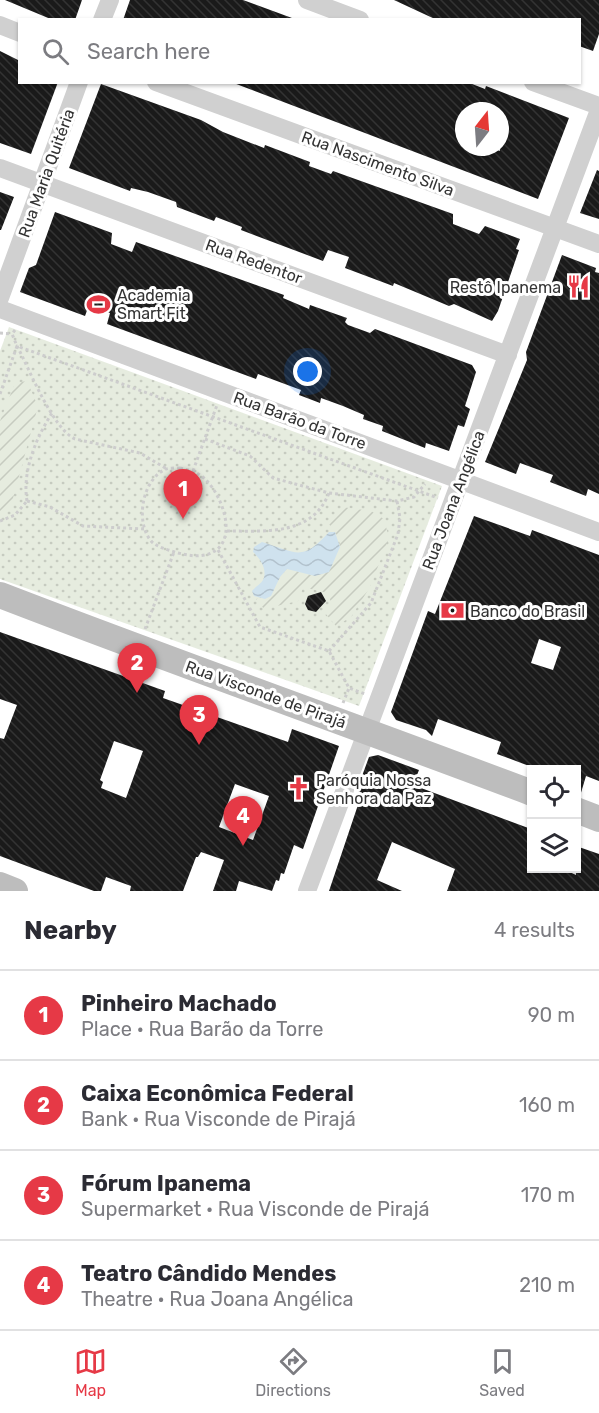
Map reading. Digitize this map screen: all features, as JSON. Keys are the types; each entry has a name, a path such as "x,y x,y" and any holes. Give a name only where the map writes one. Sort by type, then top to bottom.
{"main road":[{"name":"Rua Visconde de Pirajá","path":"0,595 527,791"},
{"path":"581,812 599,819"},
{"path":"0,885 15,891"}],"street":[{"path":"103,18 110,0"},
{"path":"307,0 355,18"},
{"path":"0,25 18,32"},
{"name":"Rua Maria Quitéria","path":"0,298 78,84"},
{"name":"Rua Nascimento Silva","path":"161,84 599,244"},
{"path":"538,84 599,108"},
{"name":"Rua Joana Angélica","path":"307,891 599,108"},
{"name":"Rua Redentor","path":"0,168 508,355"},
{"name":"Rua Barão da Torre","path":"0,309 599,532"}],"path":[{"path":"0,333 12,334 52,413 70,437 140,453 167,469 193,471 210,484 225,515 227,531 218,550 199,556 174,552 155,544 144,530 142,513 148,489 167,469"},
{"path":"0,394 18,346"},
{"path":"18,346 421,491"},
{"path":"193,471 222,392"},
{"path":"0,521 15,515 27,501 26,484 36,442 52,413"},
{"path":"205,439 250,456 273,478 329,493 397,501 414,497 421,491 435,470"},
{"path":"227,531 274,531 299,525 317,513 329,493"},
{"path":"27,501 50,507 83,526 144,530"},
{"path":"329,651 371,603 398,534 400,518 397,501"},
{"path":"218,550 260,627 329,651 349,688"},
{"path":"138,648 174,552"}],"shaded area":[{"path":"9,327 442,486 359,706 0,579 0,351"},
{"path":"27,381 37,404 37,410 12,502 8,511 0,517 0,421 15,383"},
{"path":"342,507 371,511 384,519 389,538 370,587 351,617 336,626 325,613 332,604 327,593 303,587 298,601 264,609 256,599 272,596 280,577 287,569 315,576 340,547 339,538 329,524"}],"water":[{"path":"329,532 335,532 340,547 329,572 315,576 287,569 280,577 271,596 265,599 254,596 252,591 262,581 265,572 261,561 253,552 254,547 262,542 292,552 305,551 312,548"}],"building":[{"path":"5,0 82,0 76,18 48,18"},
{"path":"130,0 243,0 292,18 124,18"},
{"path":"394,0 599,0 599,34 593,51 581,47 581,18 433,18"},
{"path":"0,51 18,60 18,84 57,84 31,154 0,143"},
{"path":"101,84 201,120 223,132 264,148 265,145 310,162 309,166 331,174 333,171 453,214 453,224 479,234 485,226 520,239 516,249 519,250 498,311 492,321 454,304 449,306 394,283 393,286 345,268 349,257 328,250 323,261 241,230 242,227 216,217 214,221 177,207 176,202 148,192 131,188 130,191 69,168"},
{"path":"236,84 472,84 485,89 486,86 569,118 538,199"},
{"path":"597,170 599,171 599,219 580,213"},
{"path":"0,192 14,197 1,230 0,230"},
{"path":"55,212 112,233 111,244 132,252 136,242 284,295 283,298 309,309 310,305 347,318 345,322 348,325 370,333 375,329 472,365 476,372 465,406 470,409 464,427 458,425 449,451 426,443 425,448 382,431 383,426 363,419 364,415 343,406 321,398 320,403 299,395 301,390 258,374 256,379 107,324 110,313 89,305 85,316 20,292 29,268 36,265"},
{"path":"562,255 596,268 595,272 599,273 599,494 588,489 586,496 550,482 553,475 520,463 516,474 485,462 527,360 526,352"},
{"path":"474,516 530,536 532,530 599,555 599,781 586,776 581,793 581,765 527,765 497,754 501,742 438,719 432,736 426,730 396,720 391,712 428,611 435,614","holes":["539,639 561,647 553,670 531,663"]},
{"path":"321,592 326,601 316,612 308,610 305,604 308,596"},
{"path":"0,632 165,691 163,698 288,742 292,729 339,746 303,849 294,845 284,874 281,873 279,881 276,880 272,891 239,881 236,891 213,891 224,860 201,852 196,857 183,891 130,891 131,886 106,877 101,891 94,891 0,856 0,738 4,739 17,705 0,699","holes":["114,741 143,751 126,798 101,788 103,782 100,780","235,784 269,796 253,840 219,827"]},
{"path":"378,755 419,770 413,785 527,828 527,873 572,873 576,875 576,873 581,873 581,848 599,854 599,891 447,891 455,869 392,842 377,880 402,891 329,891 362,793 357,791 369,757"}],"place":[{"name":"Restô Ipanema","path":"579,287"},
{"name":"Academia Smart Fit","path":"99,304"},
{"name":"Pinheiro Machado","path":"183,519"},
{"name":"Banco do Brasil","path":"452,611"},
{"name":"Caixa Econômica Federal","path":"137,693"},
{"name":"Fórum Ipanema","path":"199,745"},
{"name":"Paróquia Nossa Senhora da Paz","path":"298,789"},
{"name":"Teatro Cândido Mendes","path":"243,846"}]}
